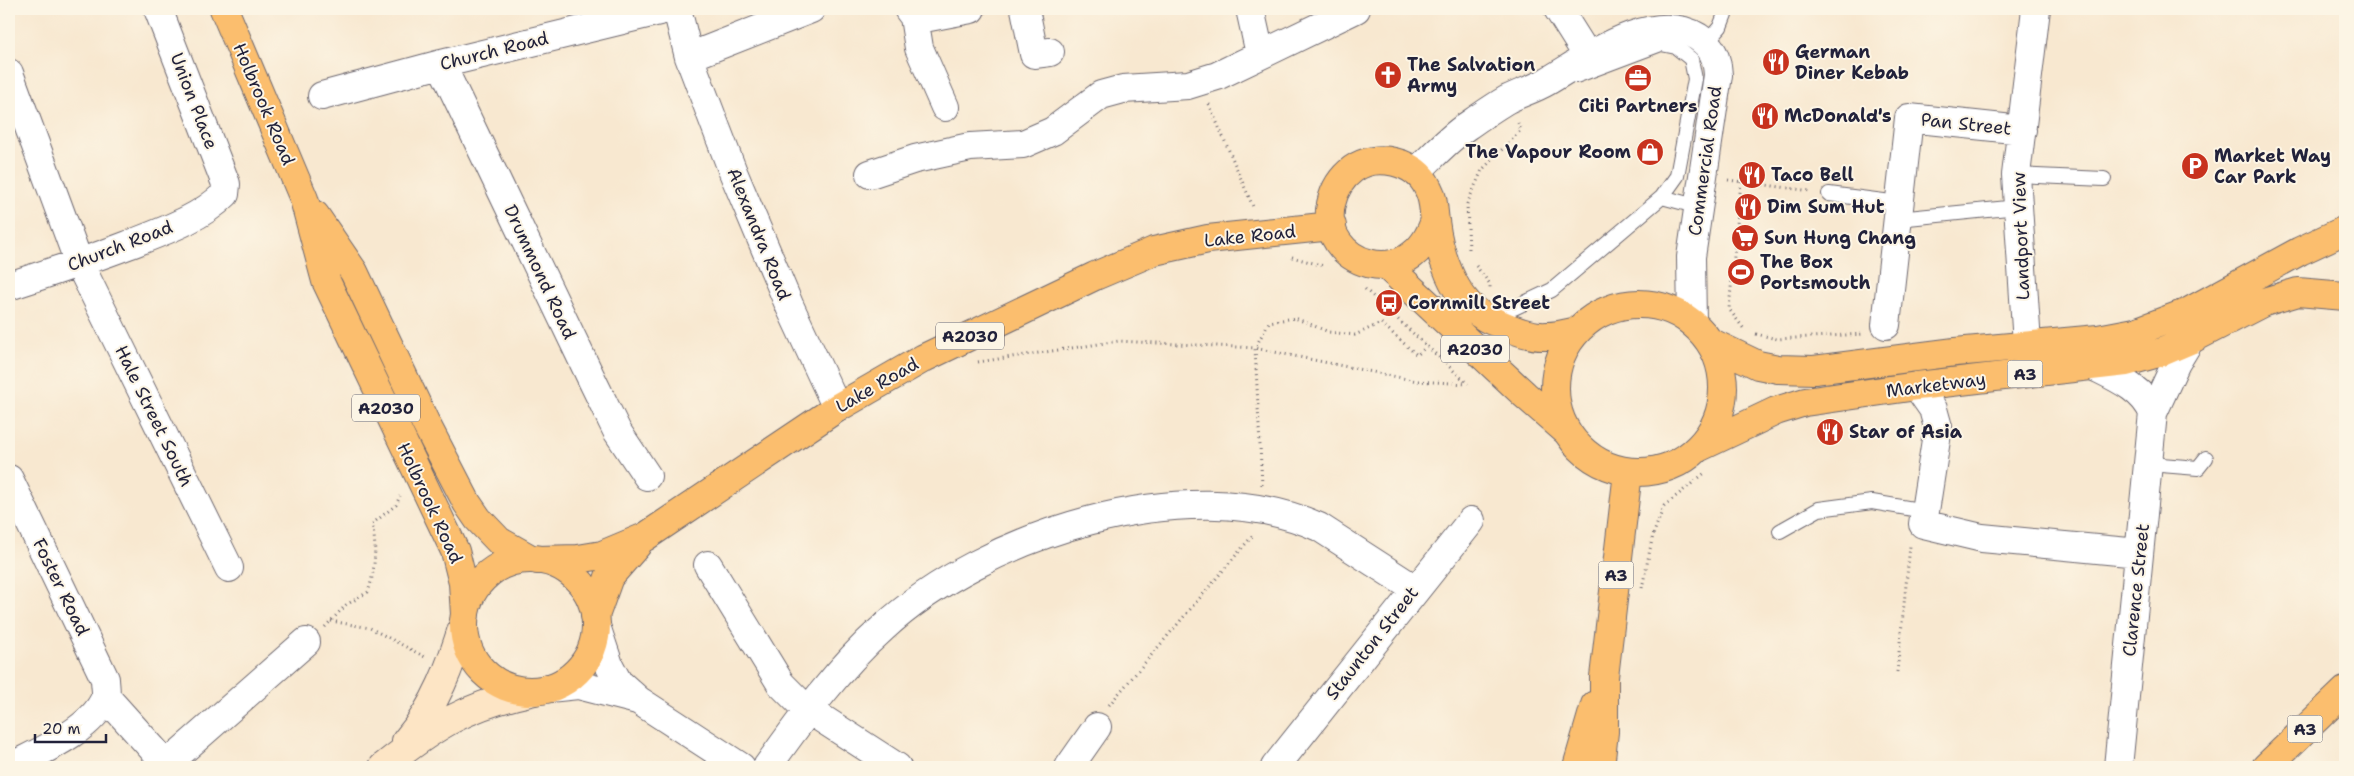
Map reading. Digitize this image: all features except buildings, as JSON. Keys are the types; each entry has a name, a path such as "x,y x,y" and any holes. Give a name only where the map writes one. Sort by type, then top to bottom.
{"main road":[{"name":"Holbrook Road","path":"224,9 304,199 326,281 455,551 463,583 465,619"},
{"path":"1386,160 1402,164 1416,172 1428,186 1434,202 1435,220 1430,237 1419,251 1404,261 1386,265 1358,260 1342,246 1332,226 1330,210 1333,194 1342,179 1354,168 1369,162 1386,160"},
{"name":"Holbrook Road","path":"304,199 354,272 426,424 467,503 478,519 499,541 534,560"},
{"name":"A2030","path":"1435,220 1444,262 1459,292 1486,305 1520,332 1547,336 1577,331"},
{"name":"Lake Road","path":"534,560 578,559 602,555 618,550 645,537 838,408 924,358 1096,276 1154,251 1208,239 1332,226"},
{"name":"Marketway","path":"1710,342 1758,365 1778,369 1814,370 2027,344 2098,339 2135,332 2188,312 2300,251 2345,230"},
{"name":"A2030","path":"1386,265 1566,431"},
{"name":"Marketway","path":"1704,459 1776,411 1805,402 1917,386 2126,362 2190,340 2264,302 2298,292 2345,296"},
{"path":"1633,304 1654,305 1674,312 1692,322 1710,342 1722,368 1724,396 1704,459 1679,463 1654,472 1628,472 1604,465 1582,450 1566,431 1556,406 1555,379 1562,353 1577,331 1594,318 1612,308 1633,304"},
{"name":"A3","path":"1600,767 1604,732 1604,677 1628,472"},
{"name":"Lake Road","path":"596,621 600,598 614,569 645,537"},
{"path":"534,560 560,566 577,579 590,598 596,621 593,644 582,666 563,682 542,690 499,699 462,712 419,739 384,767 424,716 448,672 474,592 491,573 514,561 534,560"},
{"path":"465,619 468,646 477,664 483,671 500,684 521,690 542,690"},
{"name":"A3","path":"1577,767 1604,677"},
{"name":"A3","path":"2266,767 2345,691"}],"street":[{"name":"Union Place","path":"158,9 226,184 225,194"},
{"name":"Church Road","path":"322,96 441,64 668,9"},
{"name":"Alexandra Road","path":"677,9 689,57 733,172 790,307 838,408"},
{"path":"689,57 811,9"},
{"path":"911,13 924,18 971,9"},
{"path":"1025,9 1034,54 1050,52"},
{"path":"1250,9 1260,54"},
{"path":"870,174 915,159 952,151 1023,144 1053,131 1101,95 1123,89 1199,82 1217,76 1356,9"},
{"path":"1558,9 1587,55"},
{"name":"Landport View","path":"2027,344 2016,175 2036,9"},
{"path":"911,13 919,48 945,107"},
{"path":"1416,172 1465,128 1508,100 1546,82 1587,55 1650,30 1671,27 1688,32 1706,43"},
{"name":"Commercial Road","path":"1692,322 1691,257 1718,75 1716,58 1706,43"},
{"name":"Drummond Road","path":"441,64 617,431 647,476"},
{"name":"Hale Street South","path":"9,74 79,263 229,568"},
{"name":"Pan Street","path":"1898,211 1909,118 2022,130"},
{"name":"Church Road","path":"9,286 160,233 214,205 225,194"},
{"path":"1878,329 1898,211"},
{"name":"Clarence Street","path":"2118,767 2153,413 2176,363 2190,340"},
{"path":"2095,367 2141,394 2153,413"},
{"path":"1917,386 1933,410 1938,427 1924,518 1982,538 2140,553"},
{"name":"Foster Road","path":"9,479 105,678 106,697"},
{"path":"767,767 806,709 847,663 884,626 908,607 956,576 1005,550 1085,522 1159,507 1223,506 1263,510 1304,520 1336,536 1415,589"},
{"name":"Staunton Street","path":"1286,764 1415,589 1471,521"},
{"path":"708,565 781,684 806,709 897,767"},
{"path":"596,621 612,674 618,682 638,700 741,767"},
{"path":"10,763 49,748 76,730 92,718 106,697 168,766 306,642"},
{"path":"542,690 578,685 638,700"},
{"path":"1069,767 1097,727"}],"lane":[{"path":"1706,43 1720,27 1727,9"},
{"path":"1486,305 1514,308 1552,290 1662,197 1677,176 1695,79 1691,60 1676,47 1661,44 1573,77 1546,82"},
{"path":"2016,175 2104,179"},
{"path":"1829,194 1898,211 2018,207"},
{"path":"1662,197 1698,207"},
{"path":"2149,464 2198,468 2206,458"},
{"path":"1780,531 1819,509 1872,502 1924,518"}],"path":[{"path":"1199,82 1264,232"},
{"path":"1468,256 1467,204 1482,170 1521,130 1508,100"},
{"path":"1746,332 1729,309 1741,182 1829,194"},
{"path":"1284,257 1329,267"},
{"path":"1474,263 1490,284"},
{"path":"975,363 1120,341 1256,348 1417,381 1468,384 1361,285"},
{"path":"1484,288 1486,305"},
{"path":"1381,322 1417,355 1426,347"},
{"path":"1754,333 1777,338 1878,329"},
{"path":"1641,596 1653,534 1664,506 1704,459"},
{"path":"306,642 331,621 346,605 368,592 373,579 374,534 372,524 396,506 402,493"},
{"path":"1897,672 1910,543 1924,518"},
{"path":"331,621 370,628 419,652 448,672"}],"place":[{"name":"German Diner Kebab","path":"1776,62"},
{"name":"The Salvation Army","path":"1388,75"},
{"name":"Citi Partners","path":"1638,78"},
{"name":"McDonald's","path":"1765,116"},
{"name":"The Vapour Room","path":"1650,152"},
{"name":"Market Way Car Park","path":"2195,166"},
{"name":"Taco Bell","path":"1752,175"},
{"name":"Dim Sum Hut","path":"1748,207"},
{"name":"Sun Hung Chang","path":"1745,238"},
{"name":"The Box Portsmouth","path":"1741,272"},
{"name":"Cornmill Street","path":"1389,303"},
{"name":"Star of Asia","path":"1830,432"}]}
